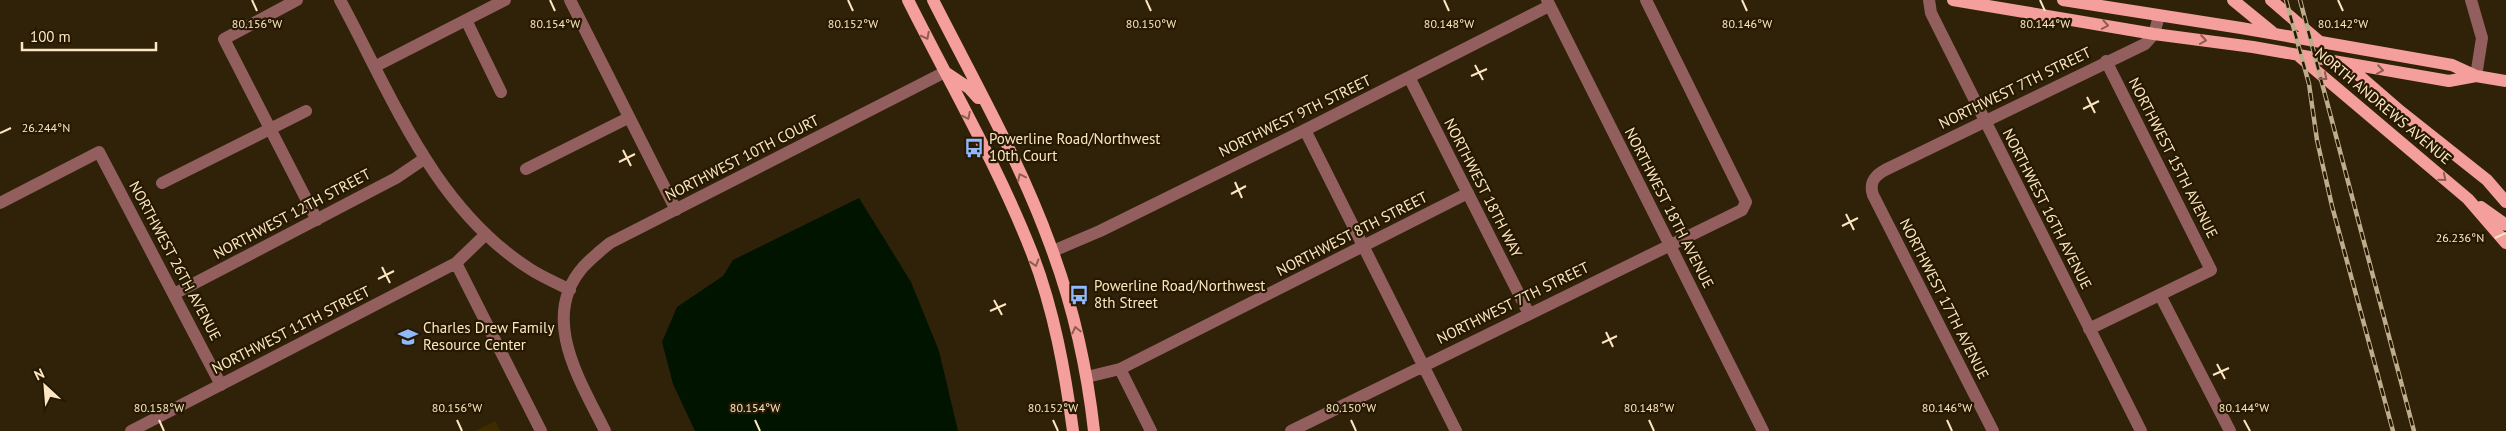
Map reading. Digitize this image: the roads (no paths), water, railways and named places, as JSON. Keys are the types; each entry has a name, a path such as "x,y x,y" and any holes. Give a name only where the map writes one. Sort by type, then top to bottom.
{"main road":[{"path":"908,0 1002,186 1033,254 1066,378 1073,431"},
{"path":"933,0 1021,176 1052,251 1071,307 1087,377 1094,431"},
{"path":"1953,0 2154,34 2253,47 2449,81 2476,76"},
{"path":"2063,0 2241,28 2452,65 2476,76 2506,81"},
{"name":"NORTH ANDREWS AVENUE","path":"2234,0 2468,199 2506,243"},
{"name":"NORTH ANDREWS AVENUE","path":"2271,0 2400,111 2487,180 2506,202"},
{"path":"945,72 969,88 986,106"},
{"path":"2468,199 2506,224"},
{"path":"1060,352 1074,371 1087,377"},
{"path":"1066,378 1090,400"}],"street":[{"path":"297,0 224,39 317,220"},
{"path":"340,0 424,160 457,203 486,234 529,269 570,290"},
{"path":"376,66 504,0"},
{"path":"570,0 676,210"},
{"name":"NORTHWEST 7TH STREET","path":"1291,431 1742,210 1746,202 1646,0"},
{"name":"NORTHWEST 16TH AVENUE","path":"1928,0 1931,13 1983,121 2141,431"},
{"path":"2472,0 2482,38 2476,76"},
{"name":"NORTHWEST 9TH STREET","path":"1052,251 1100,231 1305,130 1548,3"},
{"name":"NORTHWEST 18TH AVENUE","path":"1548,3 1763,431"},
{"path":"2154,34 2159,16"},
{"path":"466,20 502,92"},
{"name":"NORTHWEST 7TH STREET","path":"1873,180 1876,175 1885,170 2106,61 2145,44 2154,34"},
{"name":"NORTHWEST 15TH AVENUE","path":"2106,61 2210,270 2160,295"},
{"name":"NORTHWEST 10TH COURT","path":"605,431 573,366 563,331 565,309 570,290 583,267 610,243 945,72"},
{"name":"NORTHWEST 18TH WAY","path":"1409,77 1528,314"},
{"path":"162,183 306,111"},
{"path":"526,169 628,118"},
{"path":"1305,130 1456,431"},
{"name":"NORTHWEST 26TH AVENUE","path":"0,203 99,152 221,385"},
{"name":"NORTHWEST 12TH STREET","path":"174,294 396,178 424,160"},
{"name":"NORTHWEST 17TH AVENUE","path":"1873,180 1871,188 1873,195 1993,431"},
{"name":"NORTHWEST 8TH STREET","path":"1087,377 1120,369 1468,193"},
{"name":"NORTHWEST 11TH STREET","path":"131,431 456,263 486,234"},
{"path":"456,263 541,431"},
{"path":"2089,329 2160,295 2230,431"},
{"path":"1120,369 1151,431"}],"railway":[{"path":"2286,0 2309,84 2317,140 2332,206 2393,431"},
{"path":"2300,0 2414,431"}],"place":[{"name":"Powerline Road/Northwest 10th Court","path":"974,148"},
{"name":"Powerline Road/Northwest 8th Street","path":"1079,295"},
{"name":"Charles Drew Family Resource Center","path":"408,337"}]}
